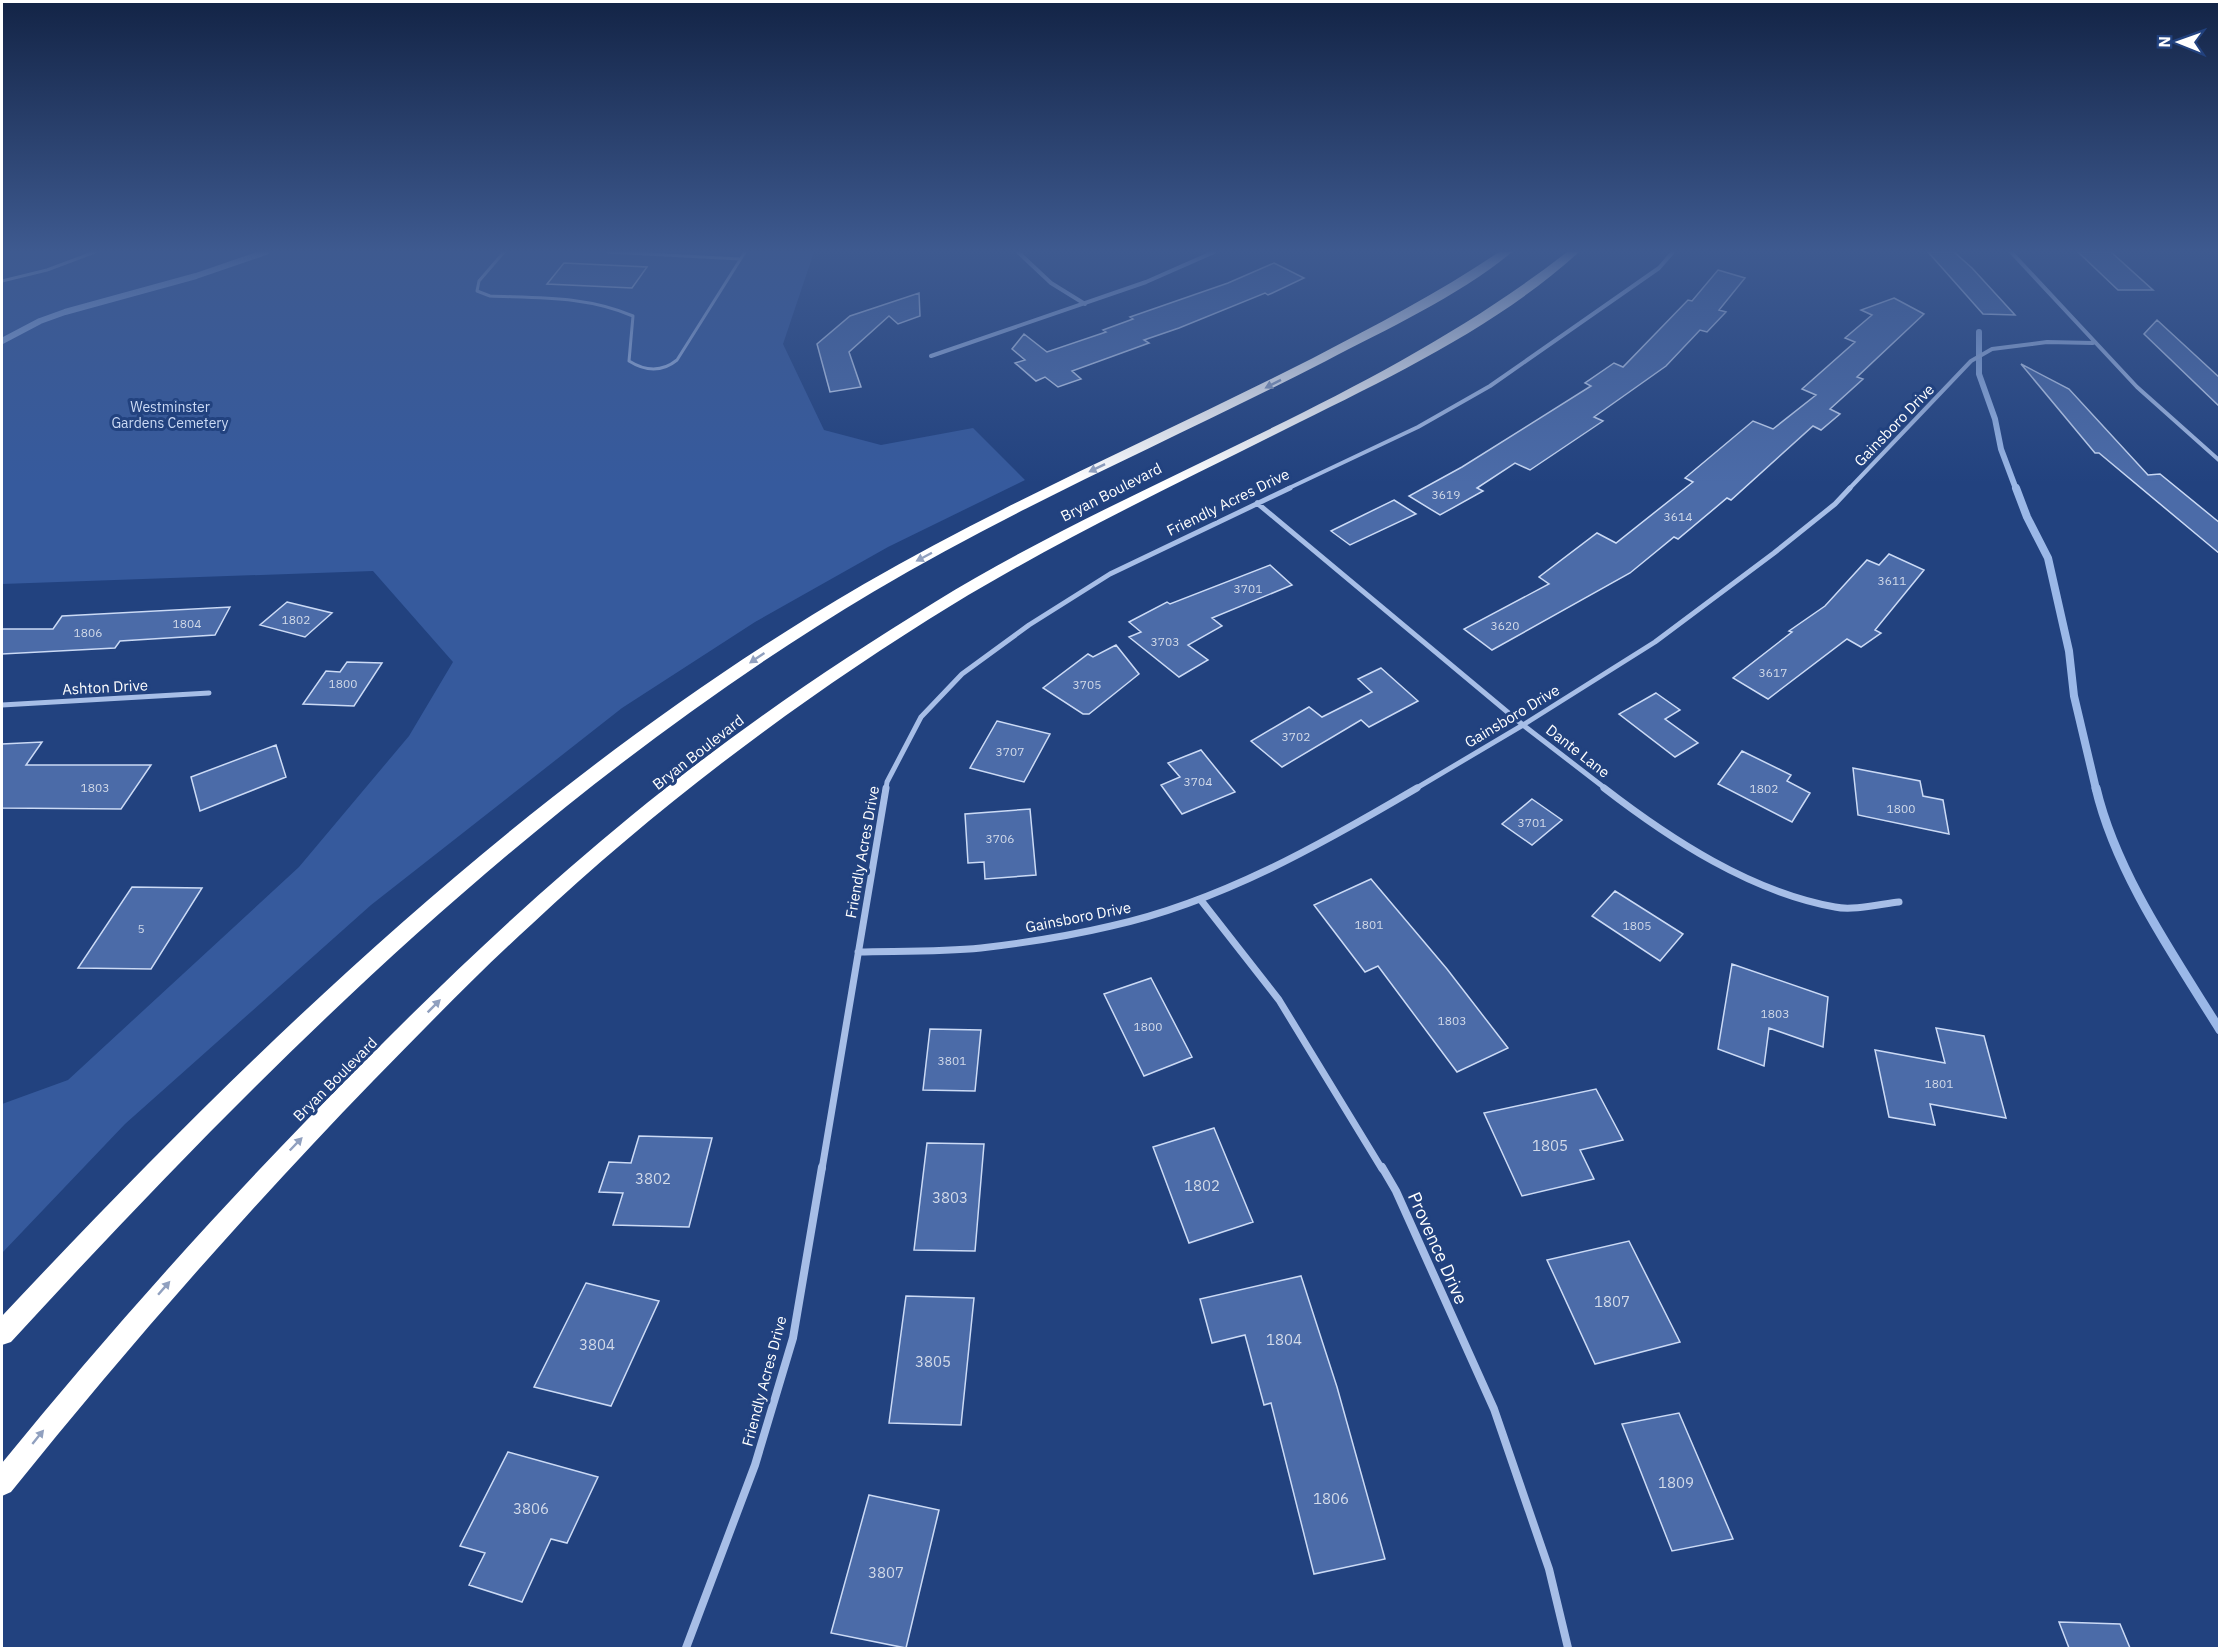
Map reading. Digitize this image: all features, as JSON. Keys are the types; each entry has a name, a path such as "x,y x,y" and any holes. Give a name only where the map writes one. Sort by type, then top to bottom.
{"highway":[{"name":"Bryan Boulevard","path":"2,1333 201,1123 298,1027 481,866 634,744 768,651 910,564 1045,494 1291,375 1378,329"},
{"name":"Bryan Boulevard","path":"2,1483 168,1283 296,1144 475,965 582,869 698,774 816,687 949,601 1130,502 1400,365 1461,329"}],"street":[{"path":"931,356 1011,329"},
{"name":"Friendly Acres Drive","path":"687,1648 755,1465 793,1338 887,782 921,717 962,674 1029,625 1110,574 1418,427 1490,387 1572,329"},
{"path":"2080,329 2184,432 2220,461"},
{"name":"Gainsboro Drive","path":"858,952 980,948 1112,926 1200,899 1259,873 1365,818 1655,642 1835,504 1971,362 1992,349 2047,342 2092,343"},
{"name":"Dante Lane","path":"1257,502 1523,724 1629,807 1725,868 1772,889 1837,908 1899,902"},
{"name":"Ashton Drive","path":"2,705 210,693"},
{"name":"Provence Drive","path":"1200,899 1280,1000 1396,1191 1494,1409 1549,1569 1568,1648"}],"lane":[{"path":"635,329 629,349 630,361 640,369 656,370 670,367 677,360 696,329"}],"green space":[{"name":"Westminster Gardens Cemetery","path":"2,329 788,329 783,344 824,430 881,445 973,428 1025,480 888,547 755,622 622,708 371,905 125,1124 2,1253 2,1104 68,1080 299,867 409,736 453,662 373,571 2,584"}],"building":[{"path":"835,329 875,329 849,352 861,387 830,392 817,344"},
{"path":"1176,329 1144,340 1149,343 1072,371 1081,379 1058,387 1045,377 1036,381 1015,363 1025,360 1012,349 1024,334 1047,352 1106,332 1103,330"},
{"path":"1660,329 1710,329 1707,332 1700,330 1666,366 1594,417 1603,421 1530,470 1515,463 1477,488 1483,491 1440,515 1409,496 1462,467 1591,386 1585,383 1614,363 1623,367"},
{"path":"1856,329 1908,329 1857,377 1863,379 1830,409 1840,414 1821,430 1813,426 1731,500 1727,498 1678,539 1674,537 1630,573 1492,650 1464,629 1549,584 1539,577 1597,533 1616,543 1693,482 1685,478 1753,421 1773,429 1816,395 1802,389 1855,342 1845,338"},
{"path":"2149,329 2167,329 2220,378 2220,407 2144,334"},
{"path":"2021,364 2069,389 2148,475 2160,474 2220,523 2220,554 2099,453 2095,453"},
{"path":"1394,500 1416,514 1350,545 1331,531"},
{"path":"1889,554 1924,570 1875,630 1881,633 1861,647 1847,639 1768,699 1733,678 1792,632 1789,631 1825,606 1867,560 1879,565"},
{"path":"1270,565 1292,585 1212,618 1222,626 1188,645 1208,660 1179,677 1129,637 1141,632 1129,622 1167,602 1170,604"},
{"path":"287,602 332,613 305,637 260,625"},
{"path":"230,607 215,635 120,641 115,648 2,654 2,629 53,629 62,616"},
{"path":"1116,645 1139,674 1089,714 1083,714 1043,688 1088,654 1093,657"},
{"path":"347,662 382,663 354,706 303,704 326,671 340,672"},
{"path":"1381,668 1418,701 1369,727 1361,720 1282,767 1251,741 1309,707 1322,717 1372,692 1358,679"},
{"path":"1656,693 1680,710 1665,719 1698,743 1675,757 1619,714"},
{"path":"997,721 1050,734 1024,782 970,768"},
{"path":"42,742 26,765 151,765 121,809 2,808 2,744"},
{"path":"276,745 286,777 200,811 191,777"},
{"path":"1201,750 1235,792 1182,814 1161,785 1180,777 1168,763"},
{"path":"1742,751 1791,775 1787,781 1810,793 1792,822 1718,784"},
{"path":"1853,768 1920,781 1923,796 1943,800 1949,834 1858,815"},
{"path":"1532,799 1562,820 1532,845 1502,824"},
{"path":"1030,809 1036,875 985,879 984,862 968,863 965,814"},
{"path":"1371,879 1447,969 1508,1048 1457,1072 1378,966 1365,972 1314,905"},
{"path":"132,887 202,888 151,969 78,968"},
{"path":"1615,891 1683,934 1660,961 1592,916"},
{"path":"1732,964 1828,997 1823,1047 1769,1028 1764,1066 1718,1049"},
{"path":"1151,978 1192,1057 1144,1076 1104,994"},
{"path":"1936,1028 1984,1036 2006,1118 1930,1104 1935,1125 1889,1117 1875,1050 1945,1063"},
{"path":"930,1029 981,1030 975,1091 923,1090"},
{"path":"1596,1089 1623,1140 1580,1150 1594,1179 1522,1196 1484,1113"},
{"path":"1214,1128 1253,1222 1189,1243 1153,1147"},
{"path":"639,1136 712,1138 689,1227 613,1225 623,1193 599,1192 609,1162 631,1163"},
{"path":"927,1143 984,1144 975,1251 914,1250"},
{"path":"1629,1241 1680,1342 1595,1364 1547,1260"},
{"path":"1301,1276 1337,1387 1385,1559 1314,1574 1271,1403 1264,1405 1245,1335 1212,1343 1200,1299"},
{"path":"586,1283 659,1301 611,1406 534,1387"},
{"path":"906,1296 974,1298 961,1425 889,1423"},
{"path":"1679,1413 1733,1539 1672,1551 1622,1424"},
{"path":"508,1452 598,1477 567,1543 551,1539 522,1602 469,1585 485,1553 460,1546"},
{"path":"869,1495 939,1510 906,1648 831,1633"},
{"path":"2059,1622 2120,1624 2130,1648 2069,1648"}],"waterway":[{"path":"2,341 25,329"},
{"path":"1979,332 1979,374 1995,419 2001,449 2016,489"},
{"path":"2016,488 2027,517 2048,558 2069,651 2074,696 2096,789"},
{"path":"2096,788 2105,820 2132,882 2148,913 2220,1030"}]}
